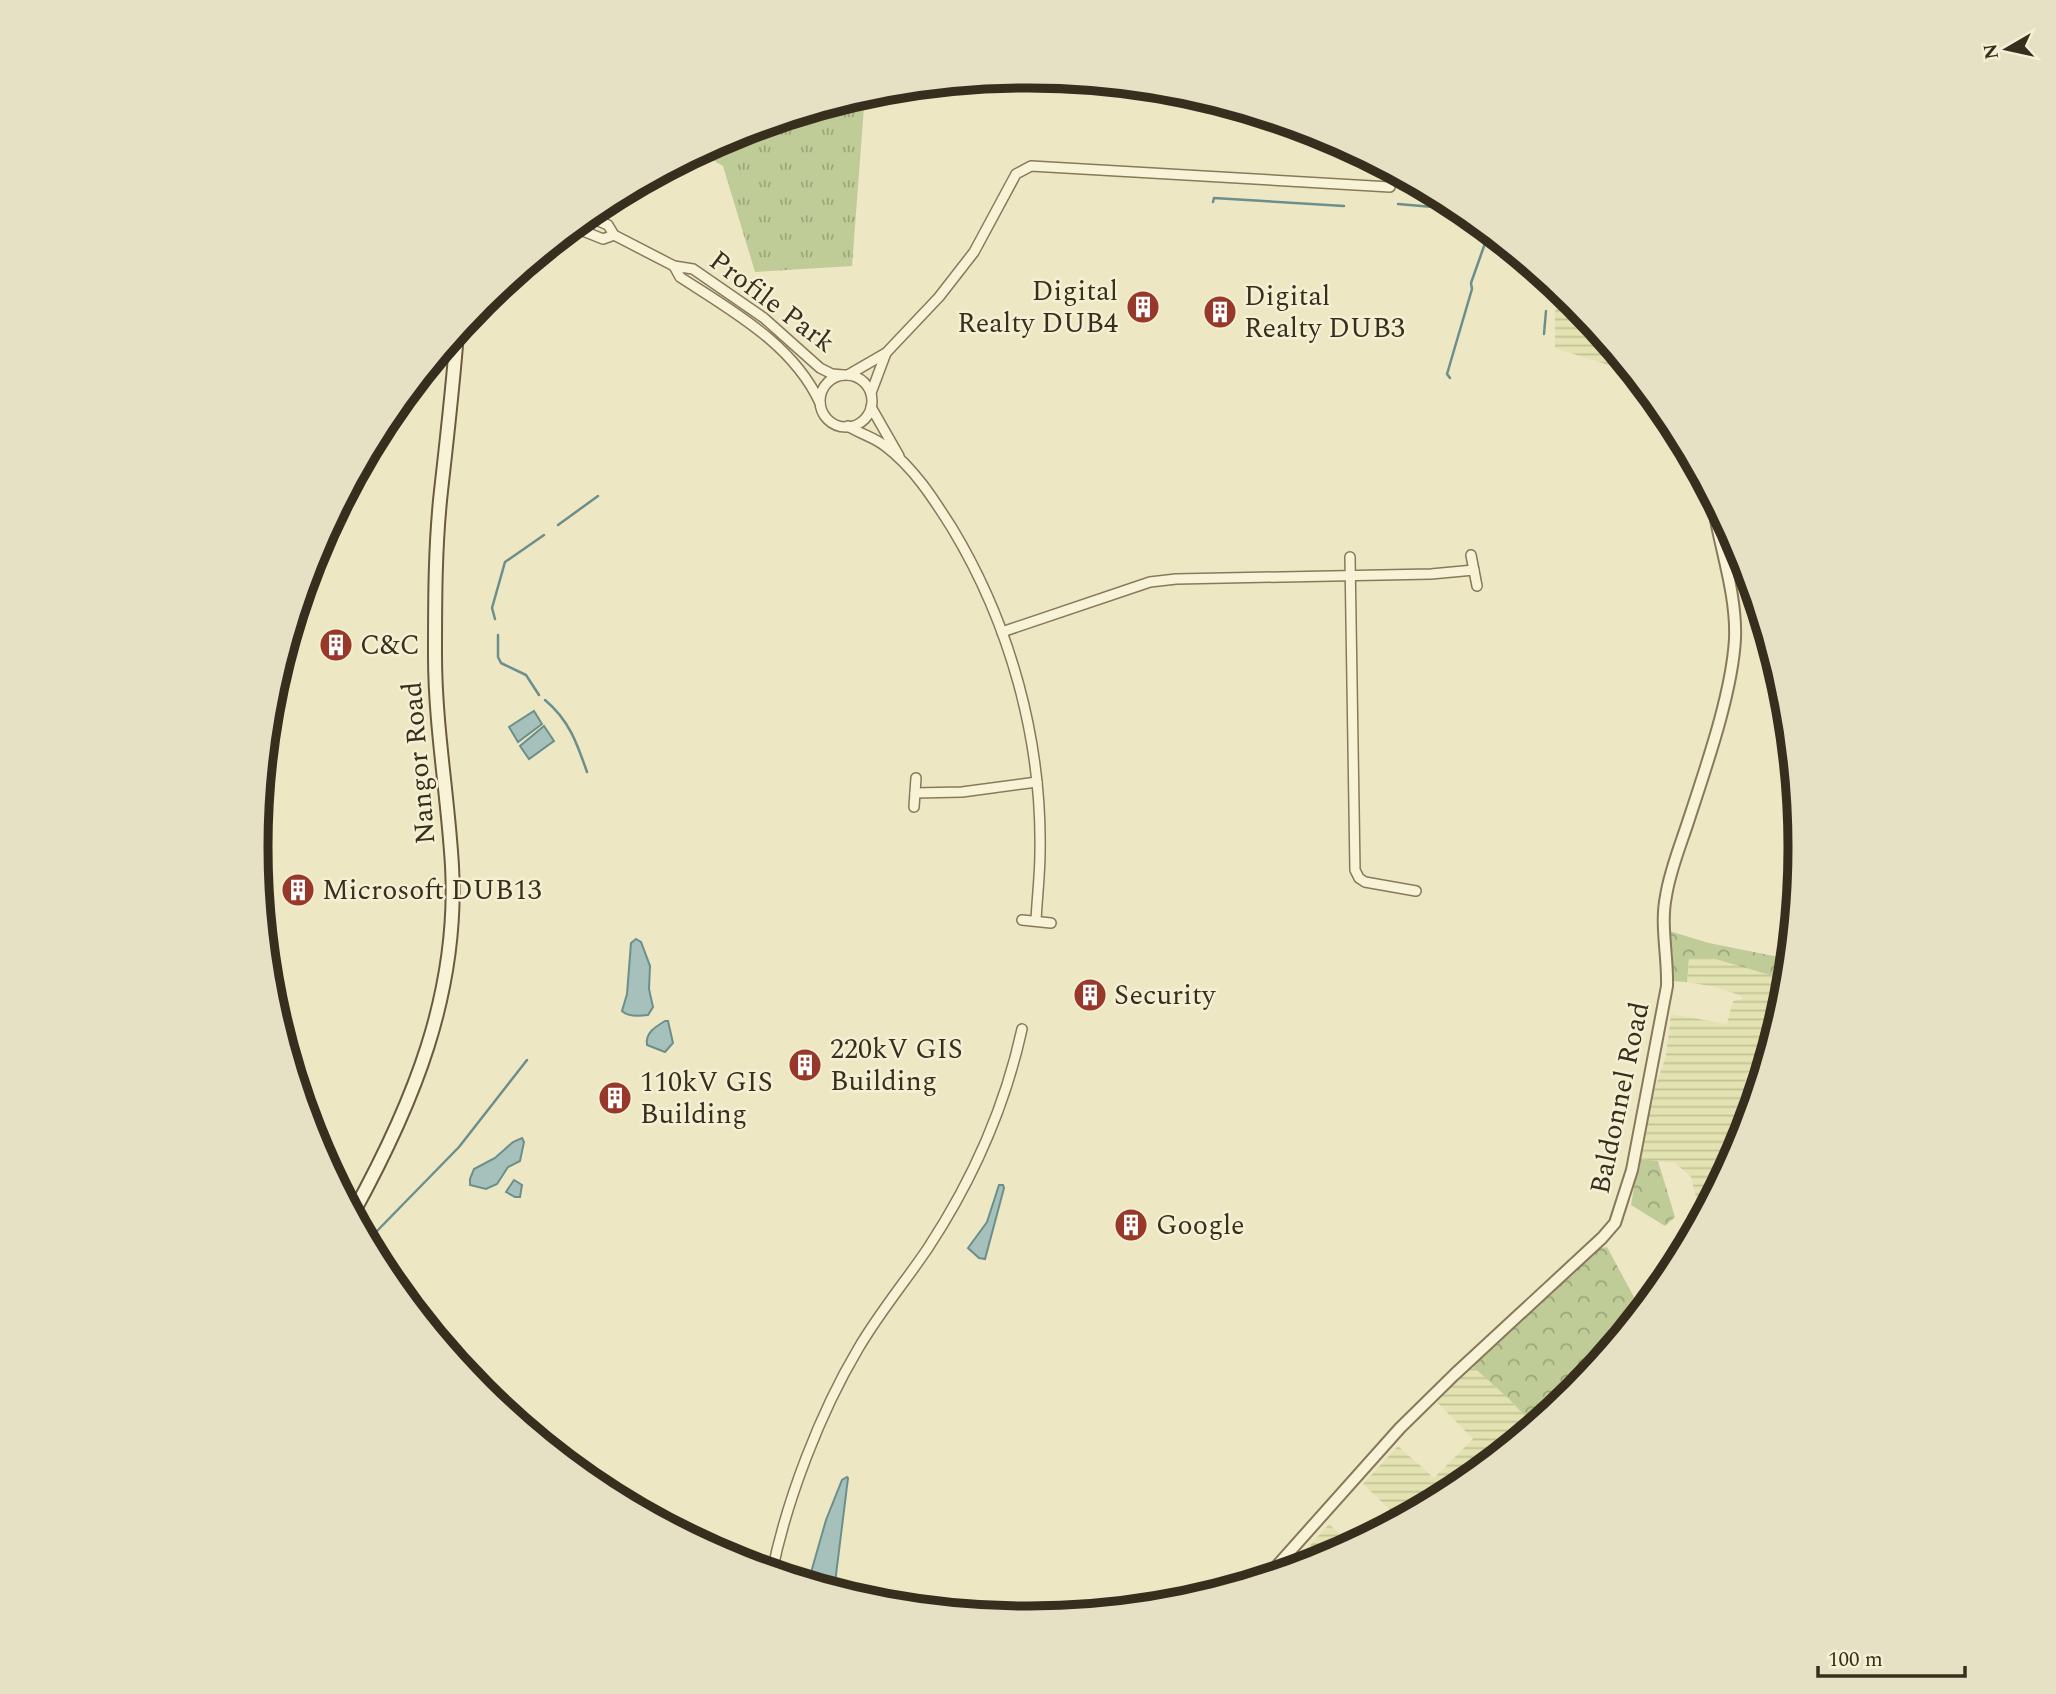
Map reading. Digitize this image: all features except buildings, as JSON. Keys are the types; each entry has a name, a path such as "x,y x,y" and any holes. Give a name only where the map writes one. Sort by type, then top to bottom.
{"main road":[{"name":"Nangor Road","path":"358,1204 401,1119 423,1067 448,959 452,868 439,724 435,594 441,492 456,348"}],"street":[{"path":"902,460 873,438 830,421 820,402 824,387 829,381 846,375 886,353 939,297 974,252 1016,174 1031,166 1390,187"},
{"name":"Profile Park","path":"598,221 608,225 614,235 674,266 693,269 764,318 820,368 832,374 846,375"},
{"name":"Profile Park","path":"584,231 603,239 614,235"},
{"name":"Profile Park","path":"674,266 680,277 755,326 796,364 812,384 820,402"},
{"path":"886,353 871,393 871,407 902,460 934,500 971,560 1002,632 1018,681 1037,782 1040,851 1036,921"},
{"path":"846,375 861,379 871,393"},
{"path":"848,426 861,422 871,407"},
{"name":"Baldonnel Road","path":"1279,1563 1401,1428 1615,1223 1632,1170 1666,994 1668,957 1663,923 1666,894 1714,737 1735,639 1734,617 1718,531"},
{"path":"1471,555 1477,586"},
{"path":"1350,557 1355,870 1365,882 1416,891"},
{"path":"1002,632 1150,582 1179,578 1431,574 1474,570"},
{"path":"914,807 916,778"},
{"path":"915,793 962,792 1037,782"},
{"path":"1022,920 1051,923"},
{"path":"774,1563 787,1515 826,1410 858,1349 927,1250 968,1180 999,1108 1016,1059 1022,1029"}],"green space":[{"path":"864,106 852,266 755,272 723,166 709,158 784,128"},
{"path":"1558,303 1617,368 1555,348 1555,312"},
{"path":"1669,931 1709,943 1779,957 1776,977 1712,958 1689,958 1687,982 1672,981 1673,956"},
{"path":"1689,958 1712,958 1776,977 1762,1044 1753,1071 1747,1073 1739,1113 1698,1204 1691,1177 1675,1163 1639,1159 1652,1096 1666,1056 1671,1014 1727,1024 1733,1001 1742,999 1742,996 1716,987 1687,982"},
{"path":"1639,1159 1658,1161 1675,1217 1665,1226 1631,1205"},
{"path":"1607,1247 1636,1302 1599,1348 1528,1419 1471,1365 1596,1249"},
{"path":"1471,1365 1528,1419 1450,1479 1393,1513 1363,1484 1398,1446 1434,1478 1473,1439 1437,1402"},
{"path":"1329,1524 1344,1537 1319,1549 1301,1556"}],"water":[{"path":"534,711 542,724 518,742 509,727"},
{"path":"544,726 554,741 529,759 520,746"},
{"path":"636,939 641,942 650,966 649,989 653,1007 648,1015 638,1016 622,1011 627,994 631,943"},
{"path":"668,1021 673,1043 665,1052 647,1045 647,1041 652,1031"},
{"path":"522,1138 524,1142 520,1161 508,1167 497,1184 486,1189 470,1185 474,1169 495,1158 513,1142"},
{"path":"514,1180 522,1185 520,1197 506,1192"},
{"path":"999,1185 1004,1188 985,1259 979,1258 968,1248 987,1222"},
{"path":"848,1478 835,1582 810,1574 826,1520 842,1480"}],"waterway":[{"path":"1213,202 1214,198 1344,206"},
{"path":"1398,204 1433,207"},
{"path":"1450,378 1447,374 1472,289 1471,283 1486,241"},
{"path":"1544,334 1546,311"},
{"path":"558,525 598,496"},
{"path":"495,619 492,608 505,562 544,535"},
{"path":"498,635 498,657 501,663 526,675 539,695"},
{"path":"545,700 566,724 587,772"},
{"path":"375,1235 459,1147 527,1060"}],"place":[{"name":"Digital Realty DUB4","path":"1143,307"},
{"name":"Digital Realty DUB3","path":"1220,312"},
{"name":"C&C","path":"336,645"},
{"name":"Microsoft DUB13","path":"298,890"},
{"name":"Security","path":"1090,995"},
{"name":"220kV GIS Building","path":"805,1065"},
{"name":"110kV GIS Building","path":"615,1098"},
{"name":"Google","path":"1131,1225"}]}
